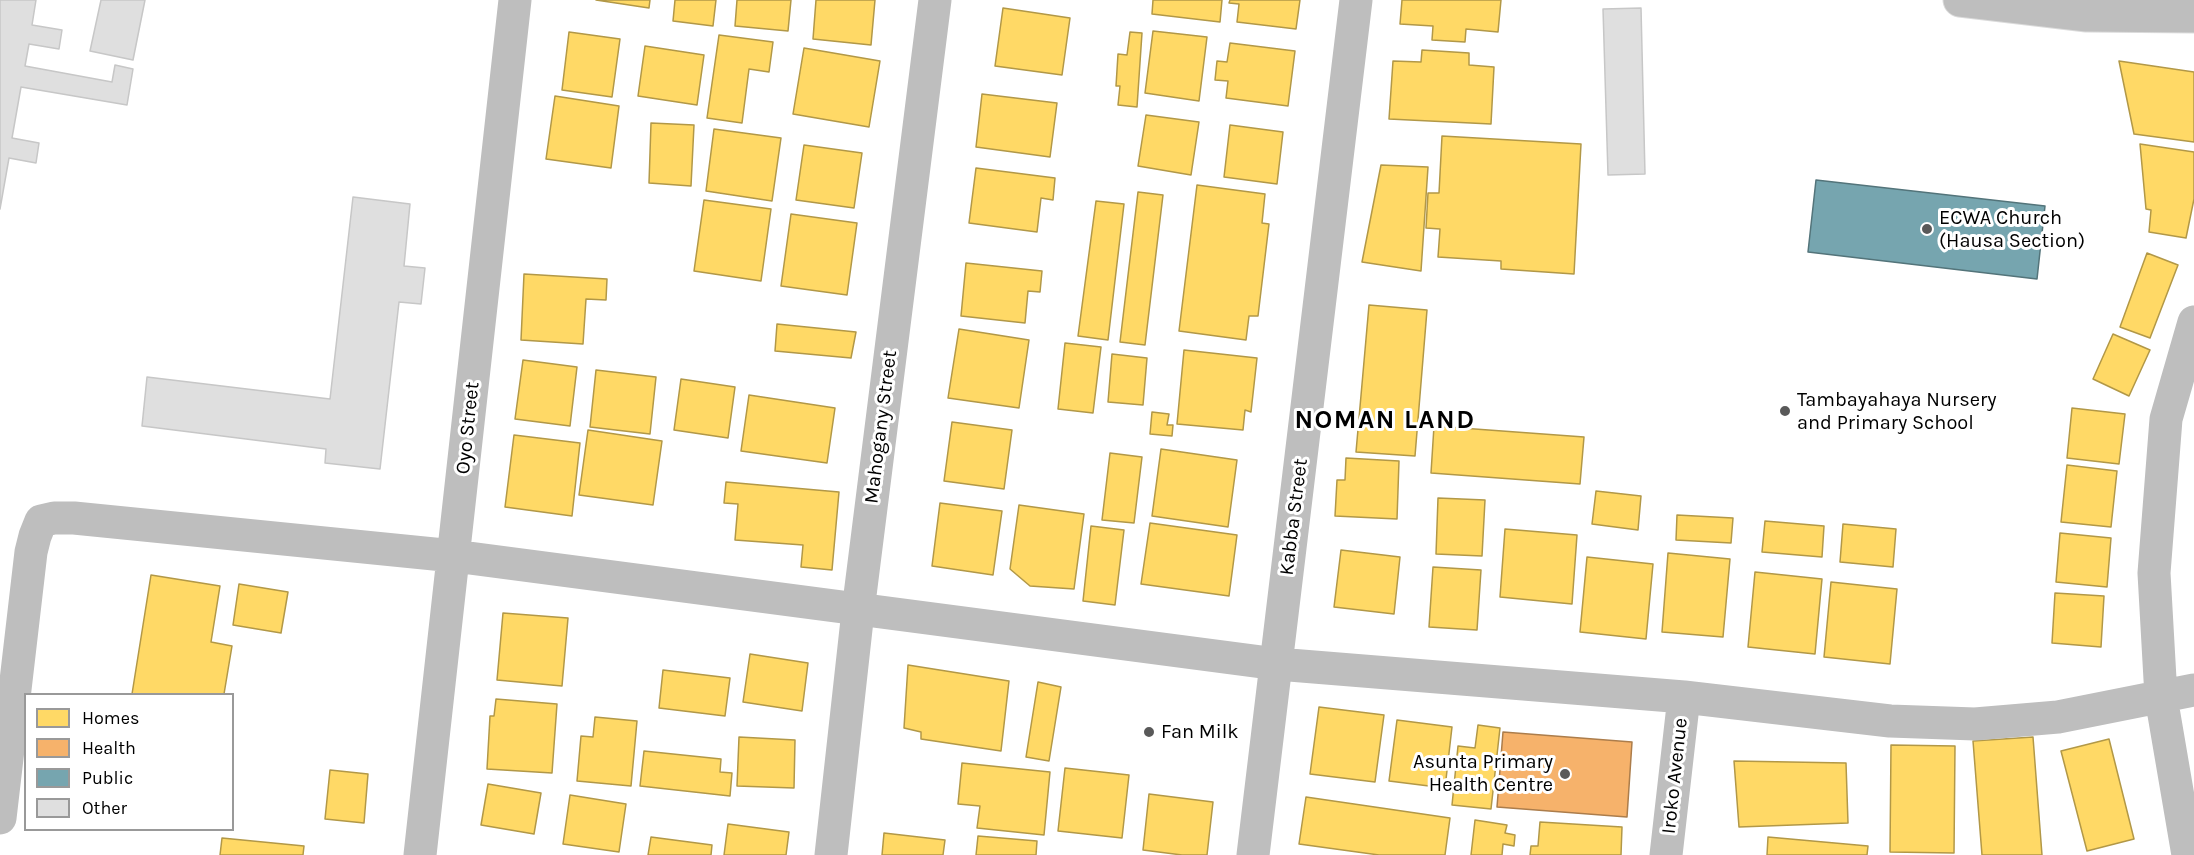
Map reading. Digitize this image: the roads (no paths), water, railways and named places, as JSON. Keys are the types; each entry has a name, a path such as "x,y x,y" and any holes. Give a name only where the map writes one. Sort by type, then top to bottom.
{"street":[{"name":"Oyo Street","path":"420,855 515,0"},
{"name":"Mahogany Street","path":"831,855 858,610 935,0"},
{"name":"Kabba Street","path":"1253,855 1356,0"},
{"path":"1960,0 2087,15 2194,16"},
{"path":"2188,855 2161,697 2154,573 2166,419 2194,322"},
{"path":"0,818 31,552 34,536 41,521 54,518 74,518 454,556 1277,664 1684,697 1890,721 1975,724 2058,717 2194,690"},
{"name":"Iroko Avenue","path":"1666,855 1684,697"}],"place":[{"name":"ECWA Church (Hausa Section)","path":"1927,229"},
{"name":"Tambayahaya Nursery and Primary School","path":"1785,411"},
{"name":"Fan Milk","path":"1149,732"},
{"name":"Asunta Primary Health Centre","path":"1565,774"}],"district":[{"name":"NOMAN LAND","path":"1385,421"}]}
